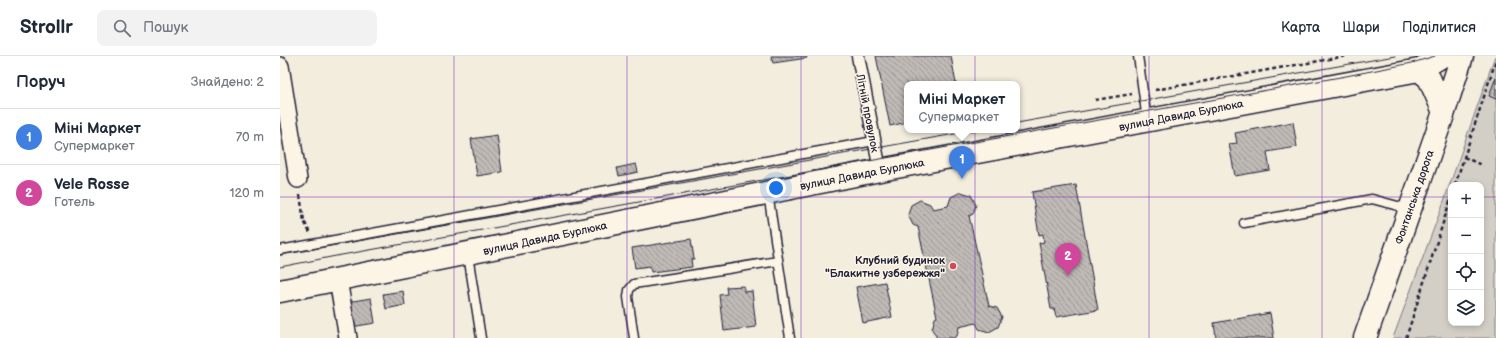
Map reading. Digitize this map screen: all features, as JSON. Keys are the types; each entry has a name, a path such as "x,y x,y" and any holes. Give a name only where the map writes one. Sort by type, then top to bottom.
{"main road":[{"name":"вулиця Давида Бурлюка","path":"280,291 880,170 1419,70 1442,56"},
{"name":"Фонтанська дорога","path":"1365,338 1462,56"},
{"path":"1419,70 1429,78 1444,112"}],"street":[{"name":"Літній провулок","path":"858,56 880,170"},
{"path":"280,66 298,179"},
{"path":"338,280 348,338"}],"lane":[{"path":"1138,56 1147,121"},
{"path":"280,250 874,141"},
{"path":"768,193 790,338"},
{"path":"1244,224 1372,199 1410,209"},
{"path":"468,254 481,338"},
{"path":"634,338 628,296 629,290 634,284 778,261"}],"path":[{"path":"1095,100 1347,56"},
{"path":"1456,182 1496,60"},
{"path":"1464,157 1484,166"},
{"path":"298,179 304,221 316,243"},
{"path":"1406,338 1448,207"}],"shaded area":[{"path":"1496,56 1496,338 1393,338 1448,190 1448,326 1484,326 1484,182 1451,182"}],"building":[{"path":"771,56 806,56 807,58 773,63"},
{"path":"876,56 951,56 955,81 904,81 904,123 890,126"},
{"path":"1496,77 1496,99 1489,96"},
{"path":"1293,122 1297,147 1267,152 1270,170 1235,176 1229,144 1237,143 1235,133"},
{"path":"497,135 502,172 477,176 471,139"},
{"path":"636,164 638,172 619,176 617,168"},
{"path":"1076,185 1098,310 1056,317 1054,309 1051,309 1039,243 1044,242 1043,234 1039,235 1032,192"},
{"name":"Клубний будинок \"Блакитне узбережжя\"","path":"961,192 971,195 976,205 973,214 969,216 989,306 997,308 1002,317 998,327 989,332 979,329 976,323 959,327 957,336 953,338 937,338 932,329 935,318 937,317 918,227 913,225 908,215 911,205 920,200 930,204 933,209 948,206 951,197"},
{"path":"691,239 694,259 691,259 692,267 651,272 650,266 635,268 632,248"},
{"path":"885,282 892,317 863,323 856,287"},
{"path":"744,286 744,292 752,291 756,327 724,331 720,295 727,294 726,287"},
{"path":"403,291 405,305 386,309 383,294"},
{"path":"371,298 375,323 351,327 347,302"},
{"path":"1270,313 1274,338 1216,338 1214,323"}],"tram line":[{"path":"1020,122 1395,56"},
{"path":"280,267 1346,76 1412,63 1435,56"},
{"path":"280,255 960,133"}],"place":[{"name":"Міні Маркет","path":"962,179"},
{"name":"Клубний будинок \"Блакитне узбережжя\"","path":"953,266"},
{"name":"Vele Rosse","path":"1068,276"}]}
